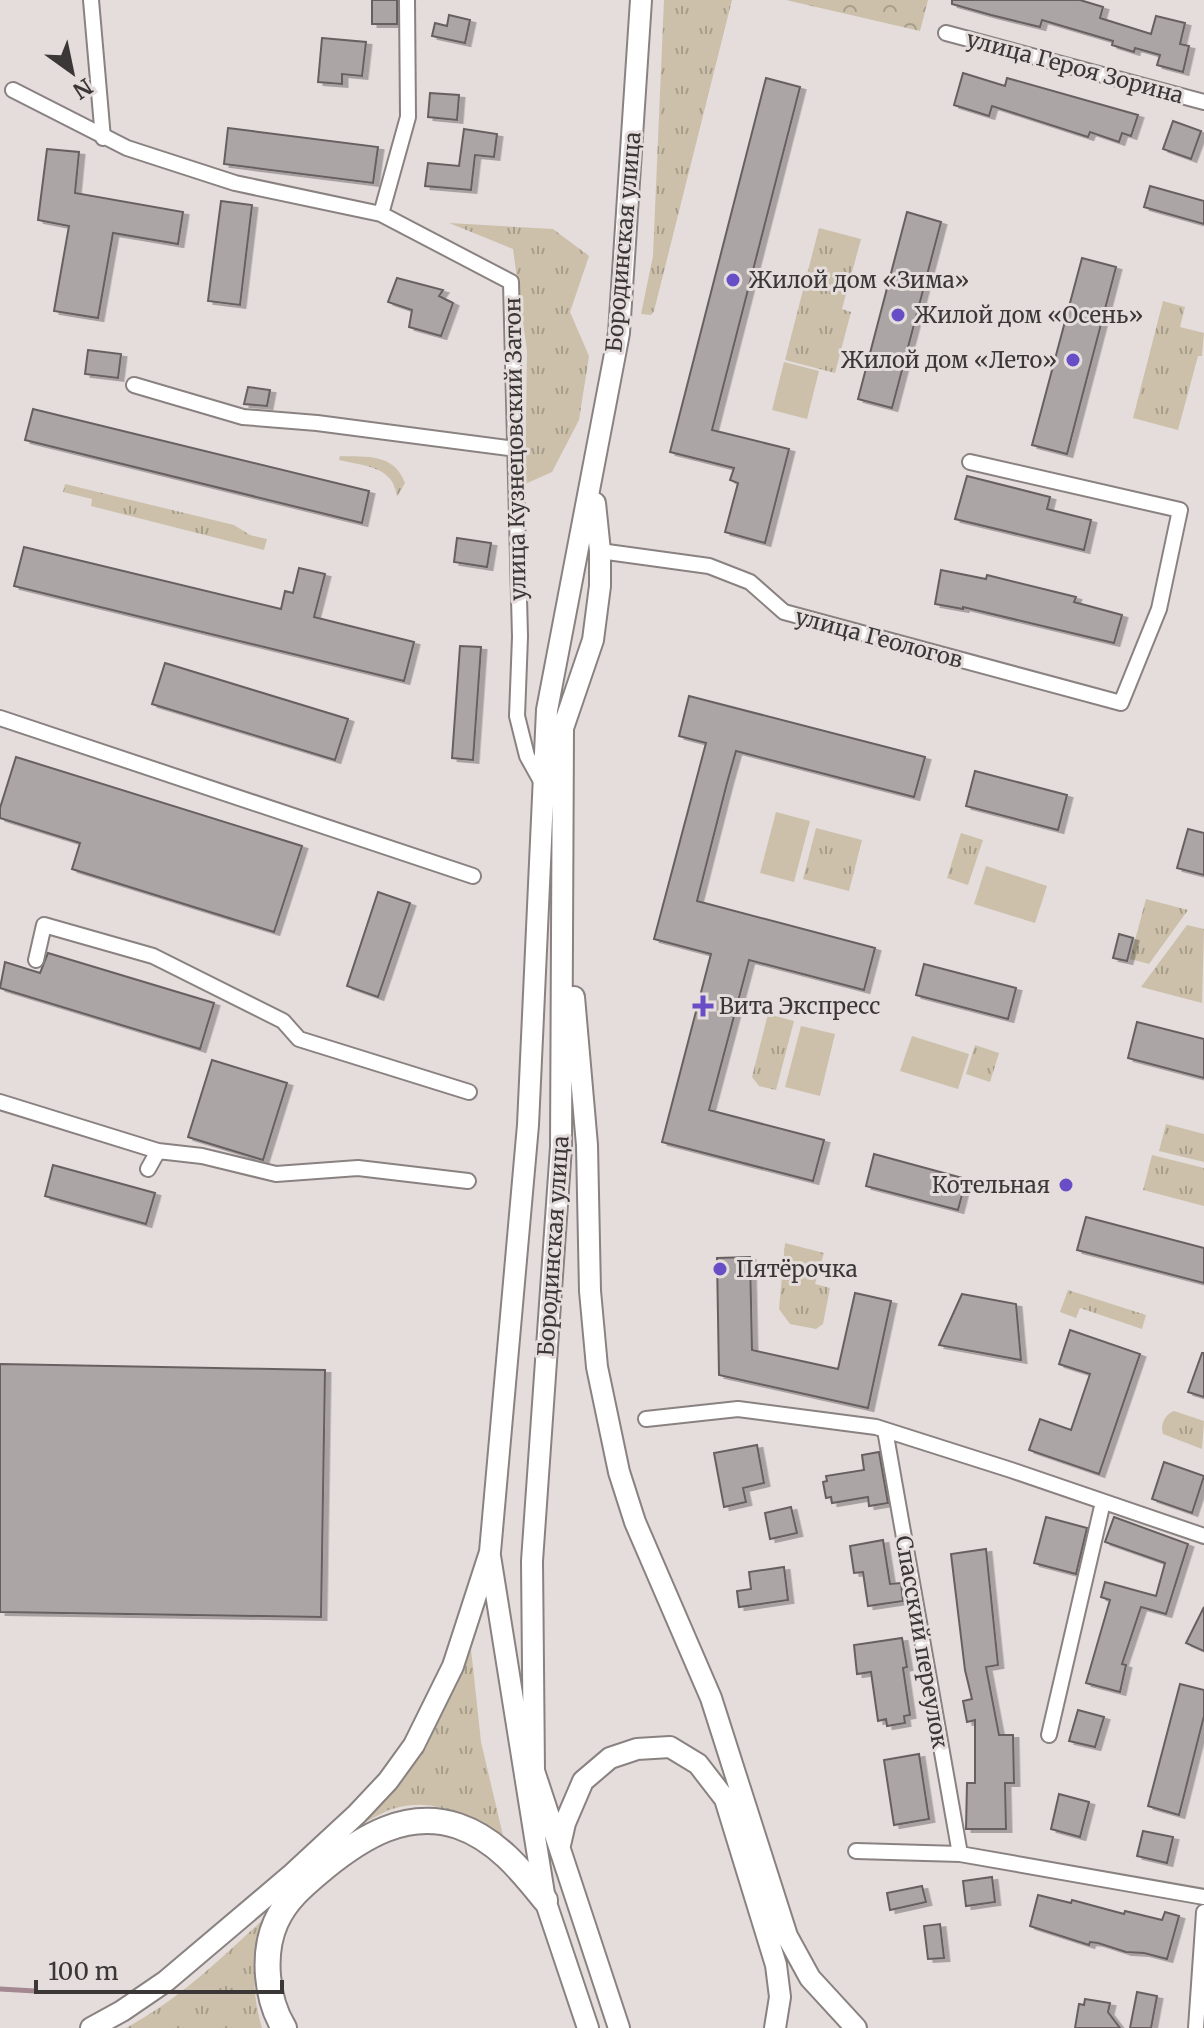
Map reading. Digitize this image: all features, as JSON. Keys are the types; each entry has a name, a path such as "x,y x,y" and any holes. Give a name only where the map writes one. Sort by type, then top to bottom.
{"main road":[{"path":"284,2028 271,1999 268,1961 275,1923 295,1892 351,1846 381,1829 418,1820 457,1826 490,1843 516,1863 545,1900"}],"street":[{"path":"91,0 103,138"},
{"path":"13,90 103,138 235,183 381,214 408,117 407,0"},
{"name":"Бородинская улица","path":"490,1552 528,1125 547,710 593,483 598,437 619,333 641,0"},
{"name":"улица Героя Зорина","path":"946,33 1204,102"},
{"name":"улица Кузнецовский Затон","path":"381,214 511,282 520,637 517,716 527,756 542,783"},
{"path":"134,385 243,417 317,423 516,449"},
{"name":"улица Геологов","path":"600,551 709,566 750,582 784,612 1121,703 1159,609 1180,510 970,462"},
{"name":"Бородинская улица","path":"593,483 600,586 593,640 563,728 561,1147 532,1561 534,1771 619,2028"},
{"path":"0,718 473,876"},
{"path":"564,879 587,1145 591,1306 597,1367 619,1472 635,1522 711,1698 787,1936 810,1978 856,2028"},
{"path":"36,960 44,925 153,956 283,1021 299,1039 469,1092"},
{"path":"0,1102 158,1151 202,1156 276,1174 358,1168 468,1181"},
{"path":"148,1169 158,1151"},
{"path":"646,1419 738,1409 885,1430 1204,1536"},
{"name":"Спасский переулок","path":"885,1430 960,1854"},
{"path":"1049,1735 1103,1502"},
{"path":"490,1552 545,1900 588,2028"},
{"path":"91,2028 166,1981 290,1876 388,1781 414,1745 453,1666 490,1552"},
{"path":"560,1849 565,1823 583,1781 610,1758 637,1749 670,1747 698,1764 725,1799 776,1965 780,1997 775,2028"},
{"path":"856,1851 960,1854 1204,1897"},
{"path":"1196,2028 1204,1912"}],"green space":[{"path":"664,0 732,0 651,315 641,314 653,256"},
{"path":"786,0 928,0 920,31"},
{"path":"449,223 553,229 589,256 570,312 589,356 579,420 552,472 525,484 527,351 513,249"},
{"path":"819,228 861,239 842,309 851,312 835,373 785,360"},
{"path":"1163,301 1185,307 1180,327 1204,333 1202,356 1198,356 1178,430 1133,418"},
{"path":"784,362 819,371 807,419 772,410"},
{"path":"340,456 370,457 387,462 400,473 405,483 397,497 395,487 384,473 339,460"},
{"path":"65,484 234,525 250,535 267,539 264,550 91,506 92,499 63,492"},
{"path":"776,812 810,821 794,882 760,873"},
{"path":"816,828 862,840 849,891 803,879"},
{"path":"961,833 983,840 968,885 947,878"},
{"path":"986,866 1047,886 1035,923 974,904"},
{"path":"1146,899 1188,910 1149,964 1130,959"},
{"path":"1187,925 1204,929 1202,1003 1141,987"},
{"path":"768,1014 794,1021 776,1090 759,1086 752,1077"},
{"path":"801,1026 835,1034 820,1096 785,1087"},
{"path":"912,1036 969,1054 958,1089 900,1071"},
{"path":"975,1045 999,1053 990,1082 966,1074"},
{"path":"1166,1124 1204,1134 1204,1162 1159,1151"},
{"path":"1152,1155 1204,1168 1204,1206 1143,1190"},
{"path":"785,1243 824,1253 815,1284 830,1288 823,1324 816,1329 790,1324 779,1309"},
{"path":"1068,1290 1146,1315 1142,1329 1080,1308 1076,1318 1060,1312"},
{"path":"1174,1411 1204,1421 1202,1449 1163,1434 1164,1420"},
{"path":"471,1649 481,1742 505,1844 468,1818 426,1805 392,1809 367,1821 426,1748"},
{"path":"268,1915 259,1945 254,1984 262,2028 126,2028 184,1990"}],"building":[{"path":"372,0 397,0 397,24 372,24"},
{"path":"952,0 1080,0 1103,7 1100,18 1151,34 1156,16 1185,23 1180,44 1189,46 1183,72 1157,65 1160,55 1135,48 1134,52 1112,45 1113,41 1042,20 1040,27 991,15 952,4"},
{"path":"449,15 470,20 465,43 432,36 435,23 447,26"},
{"path":"322,38 366,42 362,76 342,74 342,84 318,82"},
{"path":"963,73 1005,86 1007,78 1138,115 1131,136 1122,133 1119,142 1090,132 1088,137 992,106 989,116 954,105"},
{"name":"Жилой дом «Зима»","path":"766,78 800,87 712,430 789,449 765,543 725,532 738,483 730,480 734,468 670,452"},
{"path":"430,93 459,95 457,120 428,117"},
{"path":"1173,121 1201,131 1191,159 1163,149"},
{"path":"228,128 378,147 373,183 224,164"},
{"path":"464,129 497,134 494,157 475,155 471,190 425,186 428,163 459,166"},
{"path":"47,149 79,152 75,193 183,212 178,244 113,233 98,318 54,311 69,226 38,220"},
{"path":"1150,186 1204,201 1204,224 1144,207"},
{"path":"221,201 252,205 240,305 208,301"},
{"name":"Жилой дом «Осень»","path":"907,212 941,222 892,408 858,399"},
{"name":"Жилой дом «Лето»","path":"1082,258 1116,267 1067,454 1032,445"},
{"path":"397,278 443,290 439,296 453,303 441,336 409,327 412,310 388,302"},
{"path":"88,350 121,354 118,378 85,374"},
{"path":"248,387 270,390 267,406 244,404"},
{"path":"33,409 369,491 362,523 25,440"},
{"path":"967,476 1050,497 1047,509 1091,520 1084,550 955,519"},
{"path":"457,538 491,543 487,567 454,562"},
{"path":"24,547 281,609 285,591 293,593 299,568 325,574 314,617 414,642 404,681 14,586"},
{"path":"941,570 986,579 987,575 1076,597 1074,602 1122,615 1114,643 963,607 935,604"},
{"path":"460,646 481,647 473,760 452,758"},
{"path":"165,663 348,719 335,760 152,704"},
{"path":"689,696 925,757 914,797 736,751 727,783 697,901 875,948 864,990 749,960 709,1110 824,1140 813,1181 662,1142 711,954 654,939 706,743 679,736"},
{"path":"16,757 302,846 274,932 72,869 80,843 0,818 0,808"},
{"path":"975,771 1067,795 1058,830 966,806"},
{"path":"1188,829 1204,833 1204,875 1177,868"},
{"path":"378,892 410,903 378,997 347,986"},
{"path":"1119,934 1133,938 1127,961 1113,958"},
{"path":"48,953 214,1003 200,1049 0,988 5,962 40,973"},
{"path":"924,964 1016,988 1008,1019 916,995"},
{"path":"1137,1022 1204,1039 1204,1078 1128,1058"},
{"path":"212,1060 287,1083 263,1160 188,1137"},
{"path":"874,1154 966,1179 958,1210 866,1186"},
{"path":"53,1165 155,1193 146,1224 45,1196"},
{"path":"1086,1217 1204,1248 1204,1283 1077,1250"},
{"path":"750,1257 752,1350 838,1369 855,1293 891,1301 868,1408 719,1375 717,1258"},
{"path":"962,1294 1016,1304 1021,1360 939,1345"},
{"path":"1070,1330 1140,1354 1099,1474 1029,1450 1040,1419 1071,1430 1090,1374 1059,1364"},
{"path":"1204,1353 1204,1397 1188,1392"},
{"path":"0,1364 325,1370 321,1617 0,1612"},
{"path":"757,1445 764,1483 743,1488 746,1502 724,1507 714,1453"},
{"path":"879,1452 888,1503 869,1506 868,1497 832,1503 831,1497 826,1498 823,1482 827,1481 826,1476 864,1470 862,1455"},
{"path":"1164,1462 1204,1476 1192,1513 1152,1499"},
{"path":"791,1507 797,1533 770,1539 765,1513"},
{"path":"1046,1517 1087,1528 1076,1574 1034,1563"},
{"path":"1114,1517 1188,1544 1166,1614 1141,1607 1122,1664 1126,1665 1120,1692 1086,1683 1110,1600 1101,1597 1105,1582 1156,1596 1165,1563 1105,1542"},
{"path":"883,1540 890,1584 901,1583 903,1601 868,1606 863,1572 854,1573 850,1546"},
{"path":"986,1549 998,1665 986,1667 999,1735 1013,1735 1014,1783 1005,1783 1006,1829 966,1829 967,1783 975,1783 975,1720 967,1722 963,1701 972,1699 965,1670 951,1554"},
{"path":"784,1567 788,1600 739,1607 737,1591 751,1589 749,1572"},
{"path":"1204,1607 1204,1651 1186,1643"},
{"path":"902,1638 910,1715 904,1716 905,1723 887,1726 886,1719 878,1721 871,1672 857,1674 854,1645"},
{"path":"1180,1684 1204,1690 1204,1716 1179,1815 1148,1806"},
{"path":"1078,1710 1104,1717 1095,1747 1069,1741"},
{"path":"919,1754 929,1819 894,1825 884,1760"},
{"path":"1059,1794 1089,1802 1080,1837 1051,1829"},
{"path":"1143,1831 1173,1837 1167,1863 1137,1856"},
{"path":"992,1877 995,1902 966,1906 963,1881"},
{"path":"922,1886 926,1902 890,1910 887,1893"},
{"path":"1038,1895 1162,1920 1165,1912 1179,1916 1167,1959 1126,1952 1098,1943 1090,1942 1089,1945 1030,1926"},
{"path":"940,1924 944,1958 928,1959 924,1926"},
{"path":"1137,1992 1157,1996 1151,2028 1130,2028"},
{"path":"1085,1999 1110,2003 1108,2012 1120,2028 1075,2028 1079,2004 1084,2005"}],"waterway":[{"path":"0,1989 35,1991"}],"place":[{"name":"Жилой дом «Зима»","path":"733,280"},
{"name":"Жилой дом «Осень»","path":"898,315"},
{"name":"Жилой дом «Лето»","path":"1073,360"},
{"name":"Вита Экспресс","path":"703,1006"},
{"name":"Котельная","path":"1066,1185"},
{"name":"Пятёрочка","path":"720,1269"}]}
